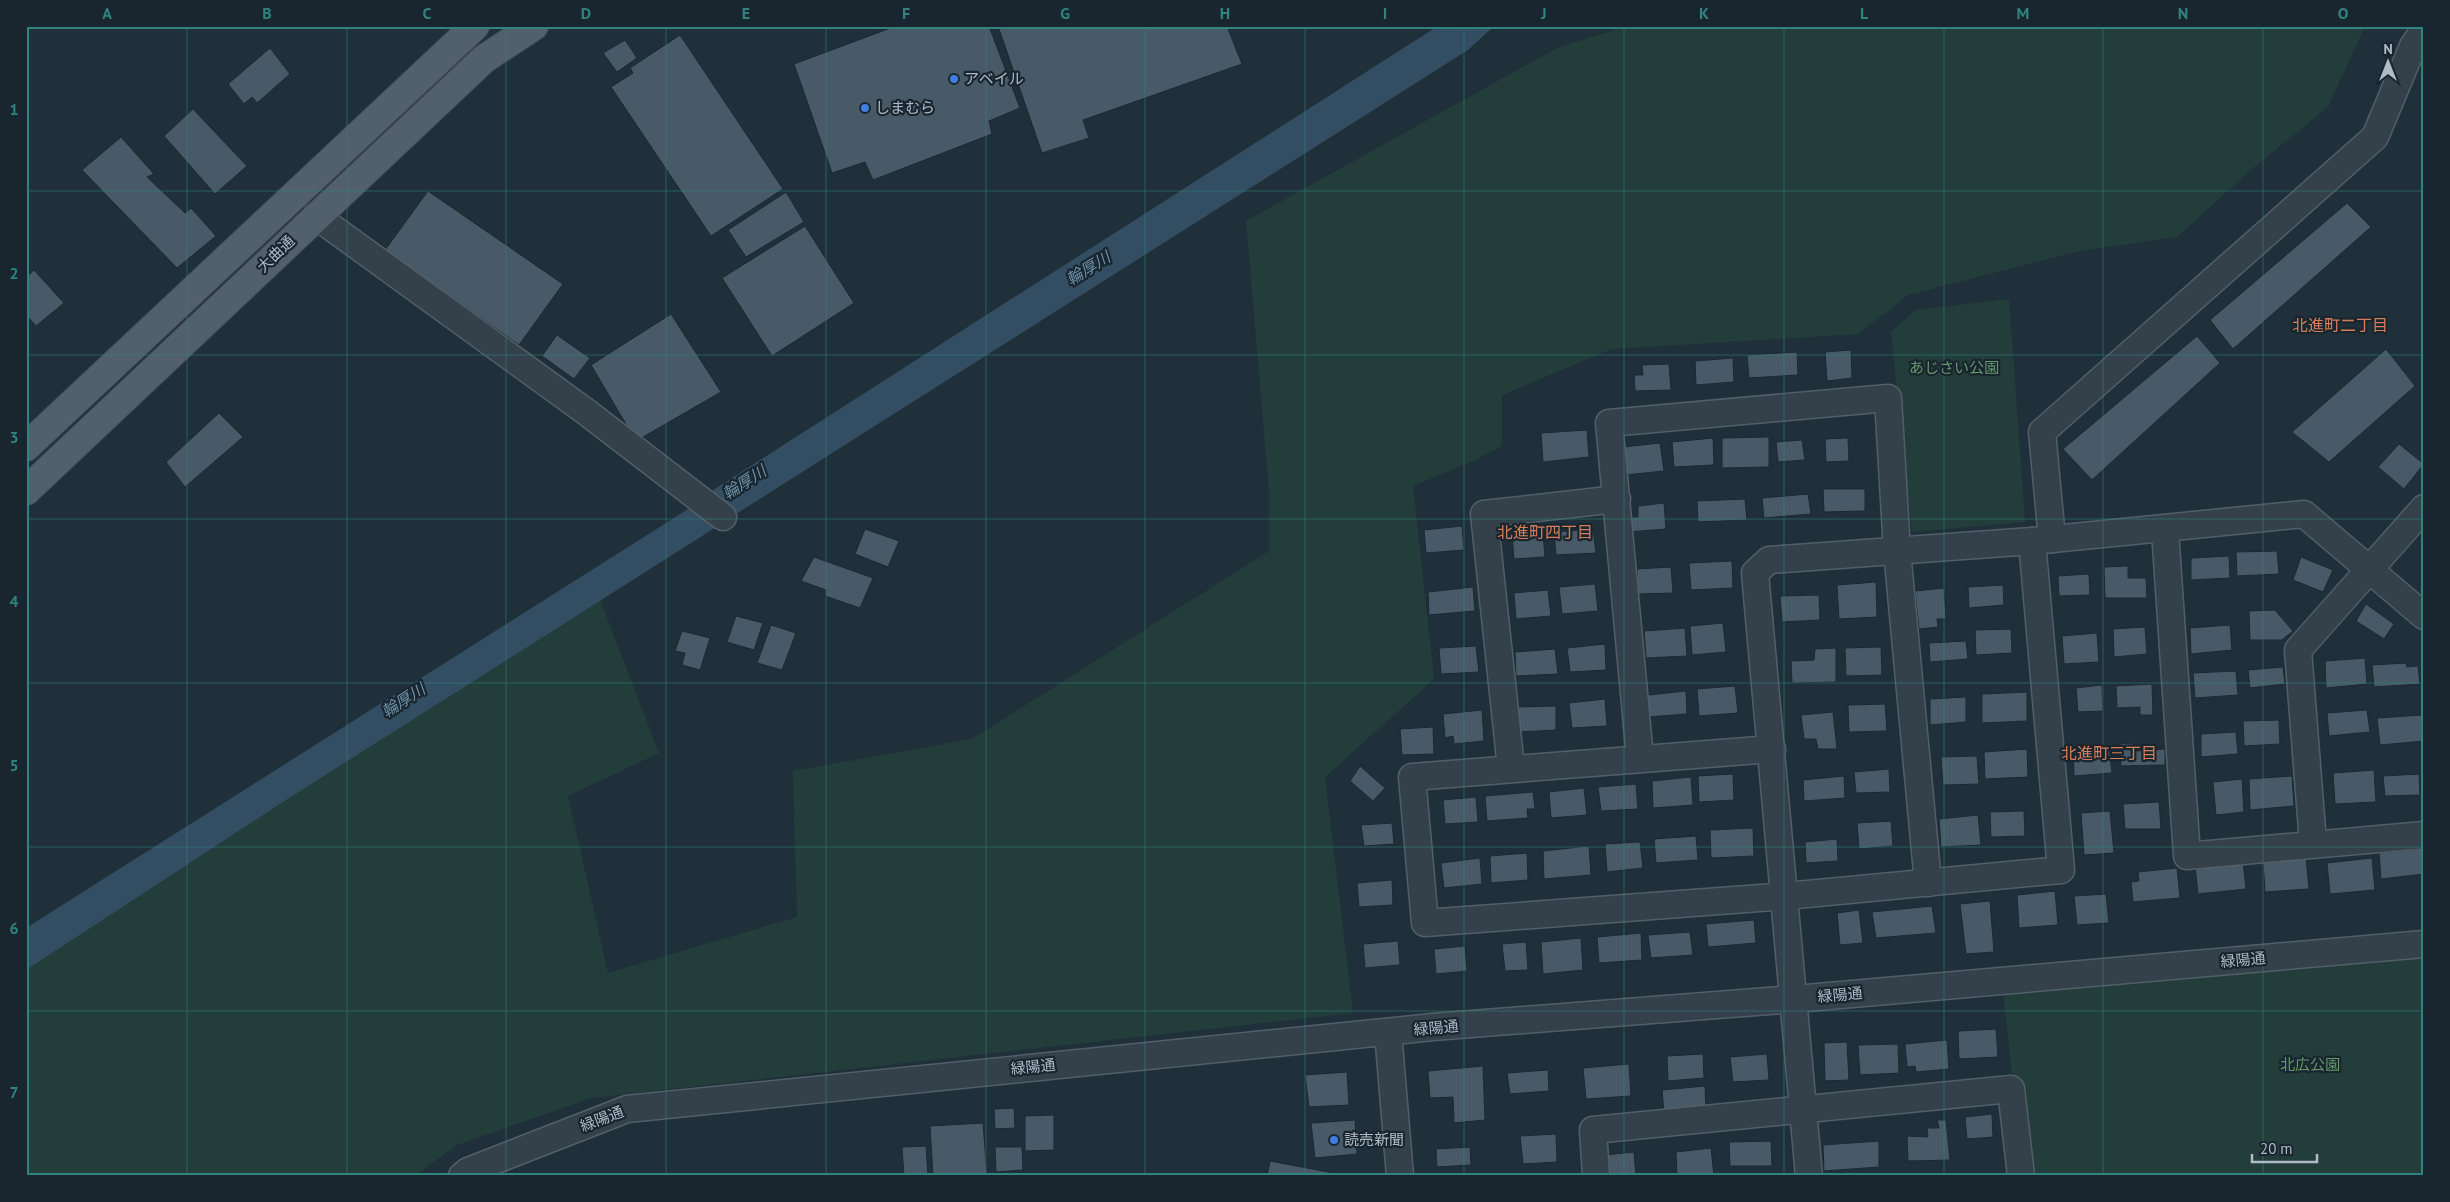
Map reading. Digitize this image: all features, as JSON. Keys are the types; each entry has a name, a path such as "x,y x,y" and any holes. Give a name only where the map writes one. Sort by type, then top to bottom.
{"main road":[{"name":"大曲通","path":"26,447 460,38 475,26"},
{"name":"大曲通","path":"26,491 484,59 534,26"}],"street":[{"path":"1772,749 1412,777 1425,923 1786,896 2061,870 2042,540 2042,432 2375,137 2412,46 2424,30"},
{"path":"316,216 585,411 723,517"},
{"path":"1640,758 1609,423 1888,398 1897,551 1928,883"},
{"path":"1511,768 1484,514 1617,500"},
{"path":"2313,843 2298,650 2424,508"},
{"path":"1809,1176 1786,896 1755,573 1769,560 2165,530 2304,514 2424,616"},
{"path":"2165,530 2187,856 2313,843 2424,835"},
{"name":"緑陽通","path":"462,1176 468,1171 627,1109 1388,1032 1795,999 2424,944"},
{"path":"1388,1032 1400,1176"},
{"path":"1596,1176 1593,1130 2011,1088 2021,1176"}],"green space":[{"path":"1627,26 2365,26 2328,107 2252,169 2177,237 2079,251 1908,295 1858,334 1612,349 1502,395 1502,446 1471,462 1413,486 1434,679 1325,777 1353,1013 591,1098 457,1145 414,1176 26,1176 26,956 597,592 659,753 568,796 608,973 797,917 793,771 972,739 1269,551 1269,490 1246,221 1559,47"},
{"name":"あじさい公園","path":"2009,299 2025,522 1912,532 1891,332 1916,310"},
{"name":"北広公園","path":"2424,944 2424,1176 2023,1176 2002,980"}],"water":[{"name":"輪厚川","path":"1438,26 1494,26 1468,50 736,514 710,492"},
{"name":"輪厚川","path":"696,504 721,524 286,800 26,970 26,928"}],"building":[{"path":"896,26 989,26 1020,108 989,121 992,134 873,180 865,162 832,173 794,64"},
{"path":"998,26 1227,26 1242,64 1083,120 1089,138 1042,153"},
{"path":"680,35 783,189 711,236 611,87 633,73 630,68"},
{"path":"625,40 637,58 617,72 603,53"},
{"path":"270,48 290,74 257,103 252,97 244,104 228,84"},
{"path":"193,109 247,166 215,194 164,136"},
{"path":"121,137 154,174 147,177 185,213 191,208 216,236 177,268 82,170"},
{"path":"428,191 563,284 519,345 385,250"},
{"path":"786,192 804,222 746,257 728,230"},
{"path":"2347,203 2371,227 2233,349 2210,320"},
{"path":"805,226 854,303 772,356 722,278"},
{"path":"34,270 64,303 36,326 26,315 26,277"},
{"path":"671,314 721,392 636,441 591,365"},
{"path":"557,335 590,358 574,379 542,356"},
{"path":"2197,336 2220,363 2092,480 2063,449"},
{"path":"2386,349 2415,386 2329,462 2292,432"},
{"path":"1851,350 1852,378 1827,381 1825,352"},
{"path":"1797,352 1798,375 1749,378 1747,355"},
{"path":"1733,358 1734,382 1696,385 1695,361"},
{"path":"1669,364 1671,390 1635,391 1634,375 1643,375 1642,365"},
{"path":"219,413 243,437 185,487 166,462"},
{"path":"1587,430 1589,457 1543,462 1541,433"},
{"path":"1769,437 1769,467 1722,468 1722,438"},
{"path":"1713,438 1714,465 1674,467 1672,442"},
{"path":"1848,438 1849,461 1826,462 1825,439"},
{"path":"1802,440 1805,460 1778,462 1776,442"},
{"path":"1660,443 1664,471 1625,475 1623,447"},
{"path":"2399,444 2424,464 2404,489 2378,467"},
{"path":"1823,489 1865,489 1865,511 1824,512"},
{"path":"1808,494 1811,514 1764,518 1762,498"},
{"path":"1745,499 1747,520 1698,522 1697,501"},
{"path":"1664,503 1666,529 1629,532 1629,517 1638,517 1638,506"},
{"path":"1462,526 1464,550 1426,553 1424,530"},
{"path":"865,529 899,541 888,567 855,554"},
{"path":"1593,529 1596,553 1556,555 1554,532"},
{"path":"1543,534 1545,557 1514,559 1512,536"},
{"path":"2277,551 2279,574 2237,576 2236,552"},
{"path":"2229,556 2230,578 2191,580 2191,558"},
{"path":"814,557 873,578 860,608 825,596 826,590 801,581"},
{"path":"2301,557 2333,570 2323,592 2293,580"},
{"path":"1732,561 1733,588 1691,590 1689,563"},
{"path":"2128,566 2128,578 2146,578 2147,598 2105,598 2104,567"},
{"path":"1671,567 1673,593 1638,594 1637,569"},
{"path":"2089,574 2090,595 2059,596 2058,576"},
{"path":"1876,582 1877,617 1839,619 1837,585"},
{"path":"1595,584 1598,611 1562,614 1559,587"},
{"path":"2003,585 2004,605 1969,608 1968,587"},
{"path":"1473,587 1475,611 1429,615 1428,592"},
{"path":"1944,588 1946,619 1937,619 1938,627 1919,629 1915,591"},
{"path":"1548,590 1551,616 1516,619 1514,593"},
{"path":"1819,595 1820,620 1782,622 1780,596"},
{"path":"2366,604 2394,624 2384,639 2356,621"},
{"path":"2275,610 2293,631 2282,640 2250,640 2249,611"},
{"path":"736,616 763,623 754,650 727,642"},
{"path":"1723,623 1726,652 1692,655 1690,626"},
{"path":"771,625 796,633 782,670 757,663"},
{"path":"2230,625 2232,650 2191,654 2190,628"},
{"path":"2145,627 2147,654 2114,657 2113,629"},
{"path":"1685,628 1687,656 1646,658 1644,631"},
{"path":"2011,629 2012,653 1976,655 1975,630"},
{"path":"682,631 710,638 700,670 682,665 685,653 675,651"},
{"path":"2097,633 2099,662 2064,664 2062,636"},
{"path":"1966,641 1968,659 1930,662 1929,643"},
{"path":"1605,644 1606,670 1570,672 1567,648"},
{"path":"1476,646 1479,672 1441,674 1439,648"},
{"path":"1881,647 1882,675 1846,676 1845,648"},
{"path":"1836,648 1836,682 1792,683 1791,661 1814,660 1815,649"},
{"path":"1555,649 1558,674 1516,676 1515,652"},
{"path":"2365,658 2367,684 2326,688 2325,661"},
{"path":"2406,663 2407,667 2418,666 2420,684 2374,687 2372,665"},
{"path":"2283,667 2285,684 2250,688 2248,670"},
{"path":"2236,671 2238,695 2195,698 2193,673"},
{"path":"2152,684 2153,715 2140,715 2140,707 2117,708 2116,686"},
{"path":"2102,685 2103,711 2078,712 2076,688"},
{"path":"1735,686 1738,713 1699,716 1697,689"},
{"path":"1686,691 1687,714 1648,717 1648,695"},
{"path":"2027,692 2027,721 1982,723 1982,694"},
{"path":"1966,697 1966,722 1930,725 1930,699"},
{"path":"1605,699 1607,726 1572,728 1569,703"},
{"path":"1885,704 1887,731 1849,732 1848,705"},
{"path":"1556,706 1556,730 1518,732 1518,707"},
{"path":"1482,710 1484,741 1454,744 1453,736 1445,738 1443,714"},
{"path":"2367,710 2370,732 2329,736 2327,713"},
{"path":"1833,712 1837,749 1818,749 1816,739 1804,739 1801,715"},
{"path":"2422,715 2424,741 2380,745 2377,718"},
{"path":"2279,720 2280,744 2244,746 2243,721"},
{"path":"1433,727 1434,754 1402,755 1400,729"},
{"path":"2236,732 2238,754 2201,757 2201,734"},
{"path":"2133,743 2134,751 2165,749 2165,765 2121,766 2119,744"},
{"path":"2109,746 2112,773 2074,776 2073,749"},
{"path":"2027,749 2028,777 1985,779 1984,752"},
{"path":"1977,756 1979,784 1943,785 1941,757"},
{"path":"1360,766 1385,788 1373,801 1350,781"},
{"path":"1889,769 1890,792 1856,793 1854,772"},
{"path":"2374,770 2376,802 2335,804 2333,773"},
{"path":"1733,774 1734,800 1699,802 1698,776"},
{"path":"2419,774 2420,795 2385,796 2383,776"},
{"path":"1844,776 1845,798 1804,801 1803,780"},
{"path":"2292,776 2294,806 2250,810 2249,779"},
{"path":"1691,777 1693,805 1653,808 1652,781"},
{"path":"2242,779 2244,812 2216,815 2213,782"},
{"path":"1636,784 1638,809 1601,811 1598,787"},
{"path":"1584,788 1587,815 1551,818 1549,792"},
{"path":"1533,792 1535,809 1527,809 1528,818 1487,821 1485,796"},
{"path":"1476,797 1478,822 1445,824 1443,800"},
{"path":"2159,802 2161,829 2125,829 2123,804"},
{"path":"2024,811 2025,836 1991,837 1990,812"},
{"path":"2110,811 2114,853 2084,855 2081,813"},
{"path":"1978,815 1981,845 1941,847 1939,819"},
{"path":"1891,821 1893,846 1859,849 1857,823"},
{"path":"1392,823 1394,844 1364,846 1361,825"},
{"path":"1753,828 1754,856 1711,858 1710,830"},
{"path":"1696,836 1698,860 1656,863 1654,839"},
{"path":"1837,839 1838,861 1806,863 1805,842"},
{"path":"1640,842 1643,868 1607,872 1605,844"},
{"path":"1589,846 1591,875 1544,879 1543,851"},
{"path":"2424,849 2424,874 2381,879 2379,853"},
{"path":"1527,853 1528,880 1491,883 1490,856"},
{"path":"2306,857 2309,889 2265,892 2263,861"},
{"path":"1480,858 1482,884 1444,888 1441,863"},
{"path":"2372,858 2375,890 2330,894 2327,863"},
{"path":"2243,861 2246,889 2198,894 2195,866"},
{"path":"2177,868 2180,898 2133,902 2131,882 2139,881 2138,872"},
{"path":"1392,880 1393,905 1359,907 1357,883"},
{"path":"2055,891 2058,925 2019,928 2017,895"},
{"path":"2106,894 2109,923 2077,925 2074,896"},
{"path":"1990,901 1994,952 1966,954 1960,904"},
{"path":"1932,906 1936,933 1876,938 1872,912"},
{"path":"1859,910 1863,943 1840,945 1837,913"},
{"path":"1754,920 1756,943 1708,947 1706,924"},
{"path":"1690,932 1693,955 1651,958 1648,935"},
{"path":"1641,933 1642,960 1599,963 1597,937"},
{"path":"1581,938 1583,970 1543,974 1541,942"},
{"path":"1398,941 1400,965 1365,968 1363,944"},
{"path":"1526,942 1528,970 1505,971 1502,944"},
{"path":"1465,946 1467,971 1436,974 1434,949"},
{"path":"1996,1029 1998,1057 1959,1059 1958,1031"},
{"path":"1947,1040 1949,1069 1916,1072 1915,1066 1907,1067 1905,1044"},
{"path":"1847,1042 1849,1080 1825,1081 1824,1043"},
{"path":"1898,1044 1899,1073 1860,1075 1858,1045"},
{"path":"1703,1054 1704,1078 1668,1081 1667,1056"},
{"path":"1767,1054 1769,1080 1733,1082 1730,1057"},
{"path":"1629,1064 1631,1096 1586,1099 1583,1068"},
{"path":"1483,1066 1485,1120 1454,1123 1453,1097 1430,1098 1428,1071"},
{"path":"1548,1070 1549,1091 1510,1094 1507,1073"},
{"path":"1347,1072 1349,1105 1309,1107 1305,1075"},
{"path":"1705,1086 1706,1110 1664,1113 1662,1090"},
{"path":"1014,1108 1015,1128 995,1129 994,1109"},
{"path":"1992,1114 1993,1137 1967,1139 1965,1117"},
{"path":"1054,1115 1054,1150 1025,1151 1025,1116"},
{"path":"1355,1120 1357,1154 1315,1158 1311,1123"},
{"path":"1937,1120 1946,1120 1950,1160 1908,1161 1907,1136 1928,1137 1927,1128 1939,1128"},
{"path":"983,1123 987,1175 933,1176 930,1126"},
{"path":"1556,1134 1557,1162 1523,1164 1520,1136"},
{"path":"1771,1141 1772,1166 1730,1166 1729,1142"},
{"path":"1879,1141 1879,1167 1824,1171 1823,1145"},
{"path":"926,1146 928,1176 904,1176 902,1147"},
{"path":"995,1147 1022,1147 1023,1170 996,1172"},
{"path":"1470,1147 1471,1165 1437,1167 1436,1149"},
{"path":"1711,1148 1714,1176 1677,1176 1676,1152"},
{"path":"1634,1152 1636,1176 1606,1176 1604,1155"},
{"path":"1270,1161 1339,1174 1267,1176"},
{"path":"1975,1173 1976,1176 1937,1176"}],"place":[{"name":"アベイル","path":"954,79"},
{"name":"しまむら","path":"865,108"},
{"name":"読売新聞","path":"1334,1140"}],"district":[{"name":"北進町二丁目","path":"2340,325"},
{"name":"北進町四丁目","path":"1545,532"},
{"name":"北進町三丁目","path":"2109,753"}]}
